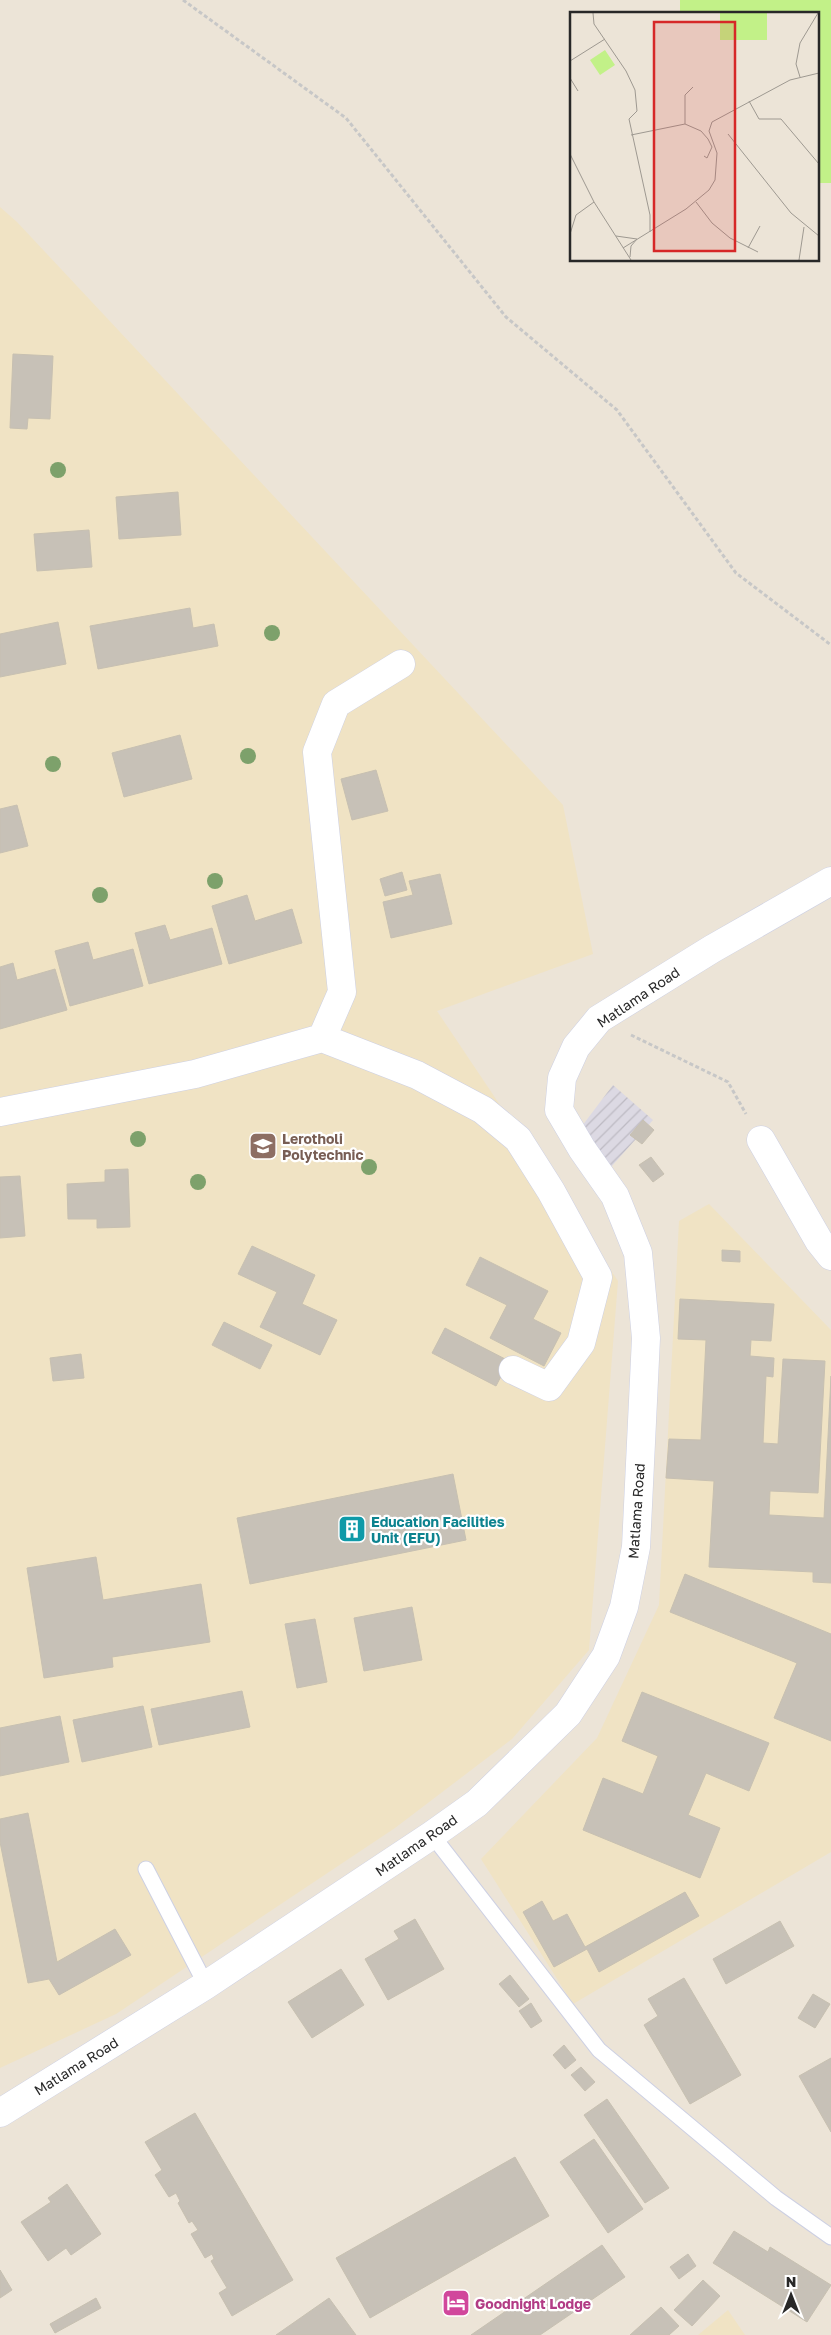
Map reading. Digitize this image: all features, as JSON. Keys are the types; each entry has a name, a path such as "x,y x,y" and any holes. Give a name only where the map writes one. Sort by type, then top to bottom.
{"street":[{"path":"322,1038 342,992 317,752 336,704 402,664"},
{"name":"Matlama Road","path":"0,2113 206,1985 432,1835 477,1802 568,1714 606,1656 624,1607 636,1547 646,1338 638,1252 615,1196 582,1149 559,1110 562,1078 576,1047 600,1019 712,949 831,881"},
{"path":"0,1112 195,1074 322,1038 417,1075 483,1110 518,1139 551,1191 598,1277 581,1343 549,1386 514,1370"},
{"path":"761,1140 819,1241 831,1256"}],"lane":[{"path":"432,1835 600,2050 776,2198 831,2237"},
{"path":"146,1869 206,1985"}],"path":[{"path":"183,0 346,118 506,317 617,410 736,573 831,645"},
{"path":"600,1019 728,1082 761,1140"}],"shaded area":[{"name":"Lerotholi Polytechnic","path":"0,207 17,222 563,805 593,954 437,1011 618,1281 589,1650 512,1739 395,1828 116,2014 0,2068"},
{"path":"613,1085 653,1120 611,1167 579,1130"},
{"path":"709,1204 831,1330 831,1852 573,2004 481,1859 597,1738 659,1605 679,1221"},
{"path":"728,2310 745,2335 698,2335"}],"green space":[{"path":"680,0 831,0 831,183 818,183 818,12 680,12"}],"building":[{"path":"13,354 53,356 50,419 28,418 27,429 10,428"},
{"path":"178,492 181,535 119,539 116,497"},
{"path":"89,530 92,567 37,571 34,534"},
{"path":"190,608 193,628 214,624 218,646 98,669 90,626"},
{"path":"58,622 66,664 0,677 0,634"},
{"path":"180,735 192,779 124,797 112,753"},
{"path":"376,770 388,811 352,820 341,779"},
{"path":"17,805 28,846 0,853 0,809"},
{"path":"402,872 407,890 385,896 380,879"},
{"path":"440,874 452,924 391,938 383,902 413,895 409,881"},
{"path":"247,895 255,921 292,909 302,943 229,964 212,906"},
{"path":"165,925 170,940 212,928 222,964 149,984 135,933"},
{"path":"88,942 93,960 133,949 143,986 70,1006 55,951"},
{"path":"13,963 17,980 55,969 67,1010 0,1029 0,967"},
{"path":"643,1120 654,1130 642,1144 630,1135"},
{"path":"651,1157 664,1174 653,1182 639,1165"},
{"path":"128,1169 130,1227 97,1228 97,1219 68,1219 67,1184 105,1182 105,1170"},
{"path":"20,1176 25,1236 0,1238 0,1177"},
{"path":"252,1246 315,1275 302,1304 337,1320 320,1355 260,1327 277,1292 238,1274"},
{"path":"722,1250 740,1251 740,1262 722,1261"},
{"path":"480,1257 548,1291 533,1319 561,1333 544,1366 490,1338 507,1305 466,1285"},
{"path":"680,1299 774,1304 771,1341 751,1340 750,1356 774,1358 773,1377 766,1376 763,1443 778,1444 783,1359 825,1361 818,1493 770,1491 769,1515 824,1518 831,1376 831,1583 813,1582 813,1572 709,1567 714,1481 666,1478 669,1439 701,1440 706,1340 678,1339"},
{"path":"224,1322 272,1345 260,1369 212,1345"},
{"path":"445,1328 509,1361 496,1386 432,1353"},
{"path":"81,1354 84,1378 53,1381 50,1358"},
{"name":"Education Facilities Unit (EFU)","path":"453,1474 466,1540 250,1584 237,1518"},
{"path":"96,1557 103,1600 201,1584 210,1642 112,1657 113,1667 44,1678 27,1568"},
{"path":"685,1574 831,1634 831,1741 774,1718 797,1663 670,1612"},
{"path":"412,1607 422,1660 364,1671 354,1618"},
{"path":"315,1619 327,1682 297,1688 285,1624"},
{"path":"242,1691 250,1727 159,1745 151,1709"},
{"path":"642,1692 769,1743 749,1791 706,1773 688,1815 720,1828 700,1878 583,1830 603,1778 643,1794 658,1756 622,1741"},
{"path":"143,1706 152,1747 82,1762 73,1720"},
{"path":"60,1716 69,1762 0,1776 0,1728"},
{"path":"28,1813 57,1962 115,1929 131,1955 59,1995 49,1979 28,1983 0,1842 0,1819"},
{"path":"685,1892 699,1916 599,1972 587,1949 554,1967 523,1912 542,1901 553,1921 567,1914 585,1947"},
{"path":"415,1919 444,1969 388,2000 365,1959 399,1939 394,1931"},
{"path":"780,1921 794,1946 726,1984 713,1959"},
{"path":"341,1969 364,2005 312,2038 288,2002"},
{"path":"510,1975 529,1999 519,2007 499,1984"},
{"path":"684,1978 741,2075 690,2104 644,2025 658,2016 648,1999"},
{"path":"813,1994 830,2004 815,2028 798,2018"},
{"path":"531,2003 542,2021 531,2028 519,2011"},
{"path":"564,2045 576,2060 565,2069 553,2055"},
{"path":"831,2058 831,2132 799,2076"},
{"path":"581,2067 595,2082 585,2091 571,2075"},
{"path":"607,2099 669,2188 645,2203 584,2115"},
{"path":"195,2113 293,2280 232,2316 219,2293 227,2288 211,2261 214,2259 212,2254 205,2258 191,2234 198,2230 192,2221 189,2223 178,2203 180,2201 176,2193 169,2197 155,2175 162,2170 145,2142"},
{"path":"594,2139 643,2209 608,2233 560,2162"},
{"path":"515,2157 549,2216 370,2318 336,2258"},
{"path":"67,2184 101,2234 71,2255 66,2248 48,2261 21,2222 51,2202 48,2198"},
{"path":"734,2231 768,2252 770,2247 831,2285 807,2322 713,2263"},
{"path":"602,2245 625,2277 540,2335 471,2335"},
{"path":"688,2254 696,2266 679,2279 670,2267"},
{"path":"0,2270 12,2290 0,2298"},
{"path":"703,2280 720,2296 692,2326 674,2310"},
{"path":"96,2298 101,2308 55,2333 50,2324"},
{"path":"329,2298 356,2335 276,2335"},
{"path":"661,2307 679,2326 669,2335 630,2335"}],"place":[{"name":"Lerotholi Polytechnic","path":"263,1146"},
{"name":"Education Facilities Unit (EFU)","path":"352,1529"},
{"name":"Goodnight Lodge","path":"456,2303"}]}
